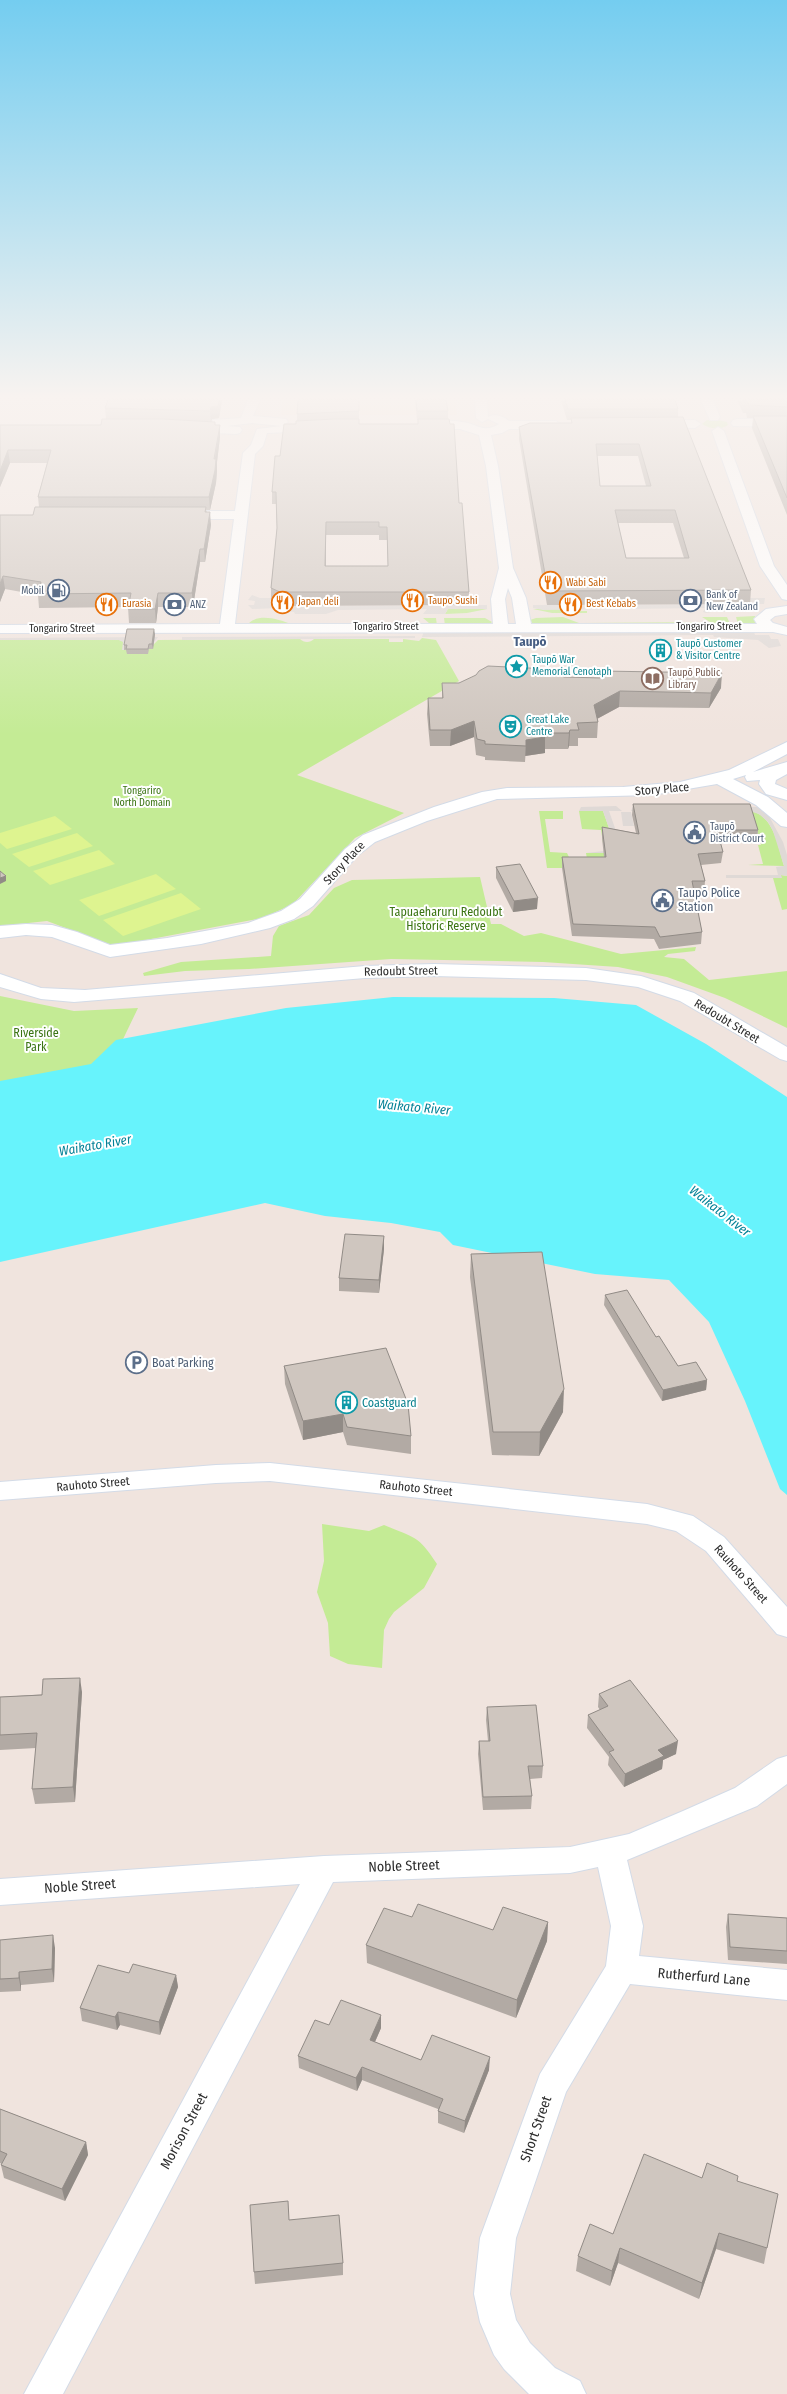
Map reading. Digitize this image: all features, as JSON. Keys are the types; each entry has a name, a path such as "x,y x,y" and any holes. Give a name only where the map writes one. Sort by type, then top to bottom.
{"street":[{"path":"228,622 242,512"},
{"path":"498,512 506,568 519,598 523,621"},
{"path":"747,512 767,566 787,596"},
{"path":"166,515 242,515"},
{"path":"767,566 769,596 766,614 762,621 778,630 787,644"},
{"path":"500,621 499,588 506,568"},
{"name":"Tongariro Street","path":"0,618 228,622 523,621 766,614 787,610"},
{"name":"Tongariro Street","path":"523,621 778,630"},
{"name":"Tongariro Street","path":"0,629 228,622"},
{"name":"Story Place","path":"750,774 787,747"},
{"name":"Story Place","path":"0,932 33,928 50,930 99,949 110,951 235,931 270,922 297,910 307,903 350,854 365,840 379,833 480,798 518,793 662,790 787,767"},
{"path":"787,774 778,773 771,777 770,782 775,790 787,794"},
{"path":"750,774 787,810"},
{"path":"722,780 762,801 787,822"},
{"name":"Redoubt Street","path":"0,980 16,988 39,995 78,996 365,972 434,970 593,975 641,982 687,997 787,1055"},
{"name":"Rauhoto Street","path":"0,1491 216,1474 270,1472 647,1514 684,1523 715,1544 787,1626"},
{"name":"Noble Street","path":"0,1892 324,1869 570,1860 632,1846 746,1797 787,1768"},
{"name":"Short Street","path":"567,2394 542,2381 529,2370 507,2342 498,2322 492,2294 498,2238 552,2085 622,1969 627,1926 610,1851"},
{"name":"Morison Street","path":"43,2394 324,1869"},
{"name":"Rutherfurd Lane","path":"622,1969 787,1985"}],"green space":[{"path":"567,608 568,611 587,611 587,613 552,613 533,609"},
{"path":"448,609 487,609 467,613 445,614"},
{"path":"755,616 755,624 738,624 736,617"},
{"path":"563,617 579,623 710,622 702,617 727,617 730,624 533,624 530,620 536,618"},
{"path":"259,618 276,619 291,624 429,623 423,618 436,618 437,626 249,624"},
{"path":"444,618 485,618 492,622 489,625 445,626"},
{"name":"Tongariro North Domain","path":"422,638 436,640 459,681 297,775 404,813 355,838 293,904 263,918 114,946 47,921 0,926 0,640 119,640 149,649 158,640 300,639 307,642 314,639 389,639 389,642 403,642 403,639 419,641"},
{"path":"539,811 563,811 563,819 545,819 550,852 567,853 570,859 587,859 586,853 604,853 607,868 547,868"},
{"path":"579,811 603,811 610,831 603,843 601,830 582,829"},
{"path":"751,811 759,814 770,825 777,841 784,866 748,865 763,864 758,845 761,845"},
{"path":"55,816 72,829 7,849 0,843 0,833"},
{"path":"77,833 93,846 29,867 12,854"},
{"path":"99,850 115,864 50,885 33,871"},
{"path":"156,874 176,889 99,916 79,900"},
{"path":"781,875 787,876 787,909 782,910 773,878 781,878"},
{"name":"Tapuaeharuru Redoubt Historic Reserve","path":"480,877 491,924 501,924 524,936 541,933 621,954 696,947 695,951 668,954 664,957 684,959 709,980 787,971 787,1028 725,998 667,977 618,967 543,962 391,959 249,969 185,971 144,976 143,973 181,962 271,956 273,936 279,926 309,915 334,888 352,880"},
{"path":"181,893 201,909 123,936 103,920"},
{"name":"Riverside Park","path":"0,996 74,1011 138,1008 113,1060 0,1085"},
{"path":"322,1524 369,1531 384,1525 415,1538 431,1555 437,1564 424,1588 394,1612 389,1619 384,1630 382,1668 348,1664 330,1656 328,1623 317,1592 324,1561"}],"shaded area":[{"path":"252,595 260,598 271,598 270,602 280,606 487,605 487,609 448,609 445,614 423,614 427,609 338,610 326,614 295,614 294,612 279,610 279,608 252,609 248,605 254,605 255,601 248,600"},
{"path":"748,598 765,598 764,604 756,604 757,608 747,608 748,611 725,612 714,608 711,609 712,612 706,613 703,612 705,608 543,610 533,608 533,605 749,604"},
{"path":"742,630 743,632 754,632 755,635 769,635 771,639 778,639 781,646 769,648 758,640 714,637 713,635 422,637 424,631 730,632"},
{"path":"415,636 415,638 182,640 182,637"},
{"path":"158,637 153,644 125,644 124,650 122,650 123,642 119,640 0,640 0,638"},
{"path":"616,806 622,811 609,811 616,831 606,857 604,853 586,853 604,851 610,831 603,811 579,811 581,807"},
{"path":"633,806 764,807 783,842 787,855 787,876 781,875 782,878 726,878 726,875 778,875 776,867 784,866 773,831 768,822 759,814 746,810 631,811"},
{"path":"621,812 631,812 634,826 623,826"}],"water":[{"name":"Waikato River","path":"393,997 554,998 636,1005 706,1044 787,1097 787,1495 780,1489 745,1401 709,1322 669,1280 595,1274 453,1245 440,1232 391,1223 325,1216 265,1203 0,1262 0,1081 91,1064 116,1040 286,1008"}],"building":[{"path":"34,512 210,512 204,549 200,549 192,593 158,593 155,609 128,609 131,593 38,594 41,582 3,576 0,584 0,515 33,515"},
{"path":"277,512 463,512 469,592 280,592 271,588 277,528","holes":["326,522 379,522 379,527 387,527 388,566 325,566"]},
{"path":"534,512 615,512 626,558 689,558 676,512 720,512 751,590 548,591"},
{"path":"127,629 154,629 152,644 149,644 148,649 126,649 127,645 124,645"},
{"path":"488,666 549,669 564,677 602,678 601,671 722,673 711,693 620,691 594,705 598,722 577,723 579,730 570,730 569,733 544,733 545,737 526,740 526,746 485,744 485,741 477,739 474,721 451,730 430,730 428,698 443,698 442,683 459,683 476,675 479,671"},
{"path":"633,804 750,804 758,830 717,830 723,852 698,854 705,881 692,881 702,932 660,937 655,927 573,924 562,857 606,857 602,827 639,834"},
{"path":"520,864 538,898 514,901 496,867"},
{"path":"0,871 6,876 0,878"},
{"path":"345,1234 384,1236 379,1280 339,1278"},
{"path":"542,1252 564,1389 540,1432 493,1432 471,1254"},
{"path":"627,1290 656,1337 659,1336 678,1366 696,1362 707,1380 663,1390 605,1295"},
{"name":"Coastguard","path":"386,1348 408,1404 411,1436 347,1427 343,1414 303,1421 284,1366"},
{"path":"80,1678 73,1787 32,1789 37,1733 0,1735 0,1697 42,1695 43,1679"},
{"path":"630,1680 678,1741 658,1750 664,1756 625,1774 609,1752 614,1750 588,1715 608,1706 599,1694"},
{"path":"536,1705 543,1766 528,1766 532,1796 483,1797 479,1741 490,1741 487,1707"},
{"path":"418,1904 493,1930 503,1907 548,1922 517,2000 366,1945 384,1908 412,1917"},
{"path":"728,1914 787,1918 787,1951 730,1947"},
{"path":"53,1935 52,1969 19,1972 19,1978 0,1979 0,1940"},
{"path":"133,1964 176,1975 159,2022 118,2012 115,2017 80,2008 98,1965 129,1973"},
{"path":"341,2000 381,2015 370,2040 421,2060 432,2035 490,2057 465,2121 438,2111 443,2099 362,2067 356,2078 298,2056 315,2020 329,2025"},
{"path":"0,2109 86,2142 62,2189 1,2165 7,2154 0,2151"},
{"path":"644,2154 702,2178 707,2163 738,2176 737,2181 778,2194 767,2248 719,2233 702,2283 620,2248 612,2271 578,2256 590,2224 613,2234"},
{"path":"288,2201 289,2220 339,2215 343,2263 254,2272 250,2205"}],"place":[{"name":"Wabi Sabi","path":"551,583"},
{"name":"Mobil","path":"59,591"},
{"name":"Taupo Sushi","path":"413,601"},
{"name":"Bank of New Zealand","path":"690,601"},
{"name":"Japan deli","path":"283,602"},
{"name":"Eurasia","path":"107,604"},
{"name":"Best Kebabs","path":"570,604"},
{"name":"ANZ","path":"175,605"},
{"name":"Taupō Customer & Visitor Centre","path":"661,650"},
{"name":"Taupō War Memorial Cenotaph","path":"517,666"},
{"name":"Taupō Public Library","path":"652,679"},
{"name":"Great Lake Centre","path":"511,726"},
{"name":"Taupō District Court","path":"695,833"},
{"name":"Taupō Police Station","path":"663,900"},
{"name":"Boat Parking","path":"136,1363"},
{"name":"Coastguard","path":"346,1403"}],"district":[{"name":"Taupō","path":"530,641"}]}
